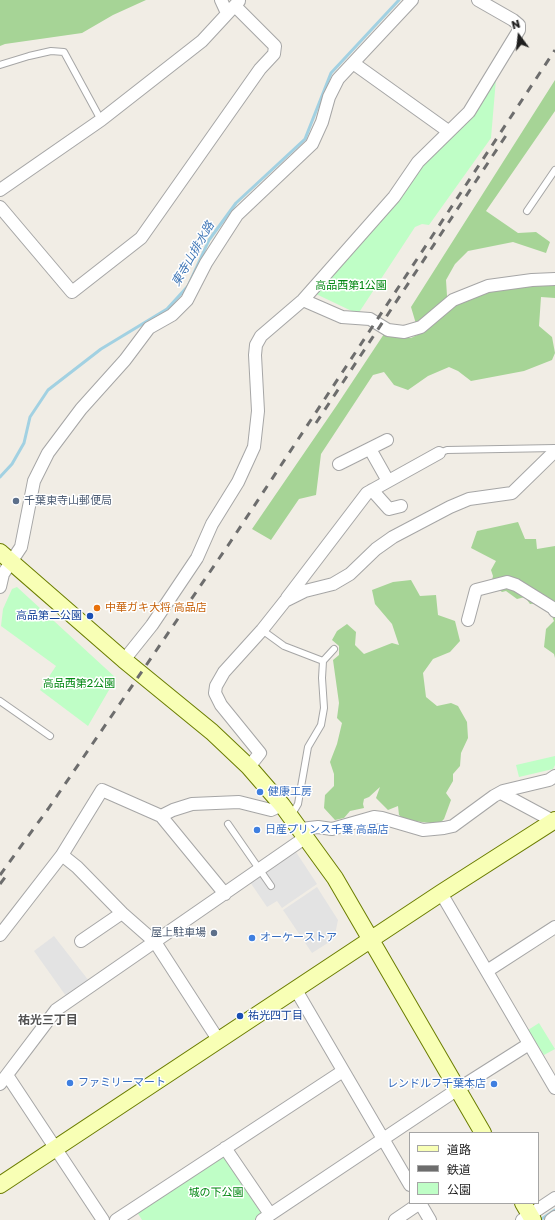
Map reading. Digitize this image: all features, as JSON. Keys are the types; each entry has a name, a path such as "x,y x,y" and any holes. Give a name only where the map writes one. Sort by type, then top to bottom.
{"street":[{"path":"0,207 72,292 141,238 260,69 274,54 275,46 234,6 221,0"},
{"path":"0,587 6,557 21,547 34,481 48,453 81,409 125,360 150,328 172,315 187,300 206,263 237,215 312,144 322,122 329,97 338,79 412,0"},
{"path":"124,660 152,625 197,558 212,524 238,482 254,447 258,411 255,355 256,345 261,336 303,300 394,197 418,162 469,112 519,30 519,25 513,20 478,0"},
{"path":"0,190 101,120 202,41 234,6"},
{"path":"353,63 448,131"},
{"path":"303,300 342,317 370,319 388,330 404,332 421,327 453,300 488,286 532,280 555,279"},
{"path":"339,464 387,440"},
{"path":"370,449 388,481"},
{"path":"285,601 305,592 333,584 350,574 376,549 393,537 450,507 469,498 512,493 555,449"},
{"path":"250,767 260,754 221,705 215,693 216,686 224,672 262,630 372,490 439,453"},
{"path":"372,490 389,509 401,506"},
{"path":"6,557 124,660 212,732 250,767 287,810 335,878 372,939 482,1132"},
{"path":"468,620 476,590 507,582 516,585 553,608 555,611"},
{"path":"103,1220 56,1149 3,1080 56,1010 260,869 303,833 318,827 332,829 374,817 422,830 453,826 501,792 549,780 555,776"},
{"path":"0,936 62,855 102,790 161,816 225,894"},
{"path":"0,1185 441,893 554,821 501,792"},
{"path":"161,816 173,810 192,804 239,802 271,810 287,810"},
{"path":"62,855 77,867 122,913 155,942 219,1041"},
{"path":"441,893 555,1088"},
{"path":"81,941 122,913"},
{"path":"487,971 555,927"},
{"path":"296,990 384,1138 409,1183"},
{"path":"225,1148 266,1217 458,1089 529,1044"},
{"path":"116,1220 343,1071"},
{"path":"527,1215 555,1198"},
{"path":"395,1220 419,1204"},
{"path":"421,1204 430,1220"},
{"path":"551,1220 555,1217"}],"lane":[{"path":"0,65 36,54 51,51 64,52 101,120"},
{"path":"527,211 555,170"},
{"path":"439,453 447,450 555,449"},
{"path":"262,630 284,646 323,661"},
{"path":"287,810 298,804 308,747 320,725 324,708 322,678 323,661 334,648"},
{"path":"0,701 50,736"},
{"path":"228,824 271,886"}],"green space":[{"path":"0,0 146,0 113,15 82,33 0,46"},
{"name":"高品西第1公園","path":"496,79 491,138 429,225 422,224 415,227 358,314 316,294"},
{"path":"555,80 555,111 486,211 518,233 536,232 550,242 546,253 513,242 468,251 455,264 446,280 447,296 452,304 490,289 555,284 555,298 541,297 539,326 552,337 555,353 552,360 524,371 471,381 458,371 449,367 428,376 408,390 394,385 384,372 373,375 321,454 316,495 299,499 271,540 252,529 384,334 411,338 419,334 411,307"},
{"path":"518,522 525,539 536,539 537,549 555,546 555,658 554,654 544,647 546,629 554,621 550,612 539,603 530,604 525,597 517,599 506,591 502,592 491,584 493,576 491,570 496,561 471,548 477,531"},
{"path":"411,580 420,596 436,595 438,615 455,621 460,641 450,652 433,659 423,673 426,697 437,706 451,703 458,706 467,722 468,738 461,753 460,766 453,774 453,781 446,793 451,800 444,819 439,824 405,820 399,815 398,806 388,810 376,798 380,787 369,797 364,799 364,808 350,811 344,818 335,820 324,808 325,795 334,786 334,774 330,762 337,744 342,723 337,718 339,703 333,660 339,655 339,646 332,640 337,631 347,624 356,632 355,645 364,654 392,643 399,645 392,624 375,604 372,590 393,582"},
{"name":"高品西第2公園","path":"17,587 116,678 88,726 40,690 56,666 1,626 3,609 12,589"},
{"path":"555,756 555,765 553,769 519,777 516,765"},
{"path":"539,1023 555,1049 544,1055 528,1030"},
{"name":"城の下公園","path":"224,1155 264,1214 254,1220 142,1220 137,1212"}],"shaded area":[{"path":"296,852 317,884 282,908 277,901 267,907 250,882"},
{"path":"317,887 338,920 334,939 312,953 283,910"},
{"path":"54,936 89,981 66,996 34,951"}],"waterway":[{"name":"東寺山排水路","path":"0,477 12,464 24,443 30,417 48,390 101,349 167,309 188,286 209,240 236,203 305,139 331,73 399,0"},
{"path":"540,1220 555,1210"}],"railway":[{"path":"0,875 48,809 231,541 555,50"},
{"path":"316,423 509,131"},
{"path":"0,884 9,872"}],"place":[{"name":"千葉東寺山郵便局","path":"16,501"},
{"name":"中華ガキ大将 高品店","path":"97,608"},
{"name":"高品第二公園","path":"90,616"},
{"name":"健康工房","path":"260,792"},
{"name":"日産プリンス千葉 高品店","path":"257,830"},
{"name":"屋上駐車場","path":"214,933"},
{"name":"オーケーストア","path":"252,938"},
{"name":"祐光四丁目","path":"240,1016"},
{"name":"ファミリーマート","path":"70,1083"},
{"name":"レンドルフ千葉本店","path":"494,1084"}],"district":[{"name":"祐光三丁目","path":"48,1020"}]}
